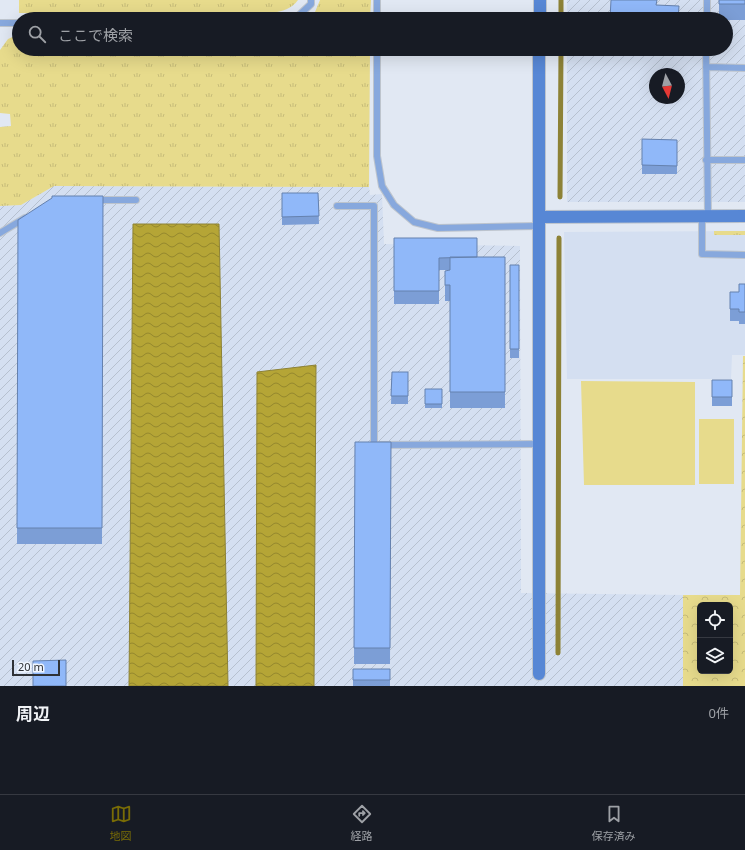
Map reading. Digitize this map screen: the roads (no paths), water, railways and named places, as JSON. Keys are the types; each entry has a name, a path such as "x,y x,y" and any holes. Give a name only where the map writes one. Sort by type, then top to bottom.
{"street":[{"path":"540,0 540,12"},
{"path":"538,674 540,444 539,56"},
{"path":"539,221 745,216"}],"lane":[{"path":"302,12 311,4 311,0"},
{"path":"377,0 377,12"},
{"path":"706,0 706,12"},
{"path":"0,23 12,23"},
{"path":"377,56 377,156 382,186 394,205 414,222 438,228 539,221"},
{"path":"706,56 705,216 702,254 745,255"},
{"path":"706,67 745,68"},
{"path":"706,160 745,160"},
{"path":"91,200 136,200"},
{"path":"337,206 374,206 374,445 540,444"},
{"path":"0,233 33,212"}],"water":[{"path":"133,224 219,224 228,686 129,686"},
{"path":"316,365 314,686 256,686 257,372"}],"waterway":[{"path":"561,0 561,12"},
{"path":"560,197 561,56"},
{"path":"558,653 559,238"}]}
